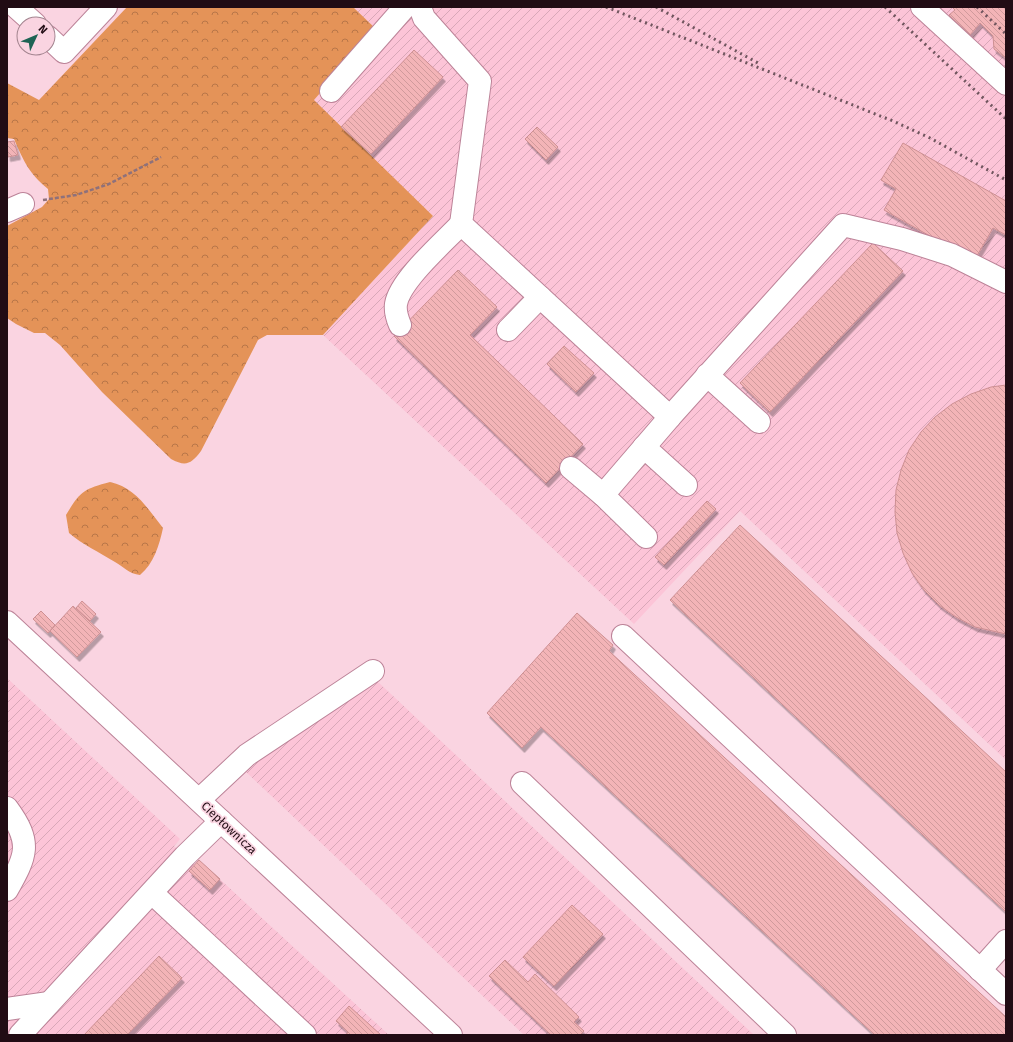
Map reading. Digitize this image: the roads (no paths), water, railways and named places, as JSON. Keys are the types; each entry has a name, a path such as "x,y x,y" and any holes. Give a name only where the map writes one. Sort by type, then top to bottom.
{"street":[{"path":"16,7 26,16"},
{"path":"56,44 64,52 106,7"},
{"path":"331,92 405,7"},
{"path":"400,325 396,316 396,304 406,283 461,224 480,81 424,18 420,7"},
{"path":"922,7 1006,84"},
{"path":"461,224 670,417"},
{"path":"603,495 707,375 843,225 902,239 952,254 1006,282"},
{"path":"508,330 540,297"},
{"path":"707,375 759,422"},
{"path":"644,447 686,485"},
{"path":"571,468 603,495 646,537"},
{"name":"Ciepłownicza","path":"7,622 451,1035"},
{"path":"623,636 1006,994"},
{"path":"199,800 247,755 373,671"},
{"path":"522,783 785,1035"},
{"path":"7,808 22,834 25,850 22,862 7,890"},
{"path":"20,1035 185,856 221,820"},
{"path":"152,893 305,1035"},
{"path":"980,970 1006,941"},
{"path":"7,1010 49,1004"}],"railway":[{"path":"606,7 893,121 930,138 1006,180"},
{"path":"656,7 758,63"},
{"path":"885,7 1006,119"},
{"path":"977,7 1006,34"}]}
